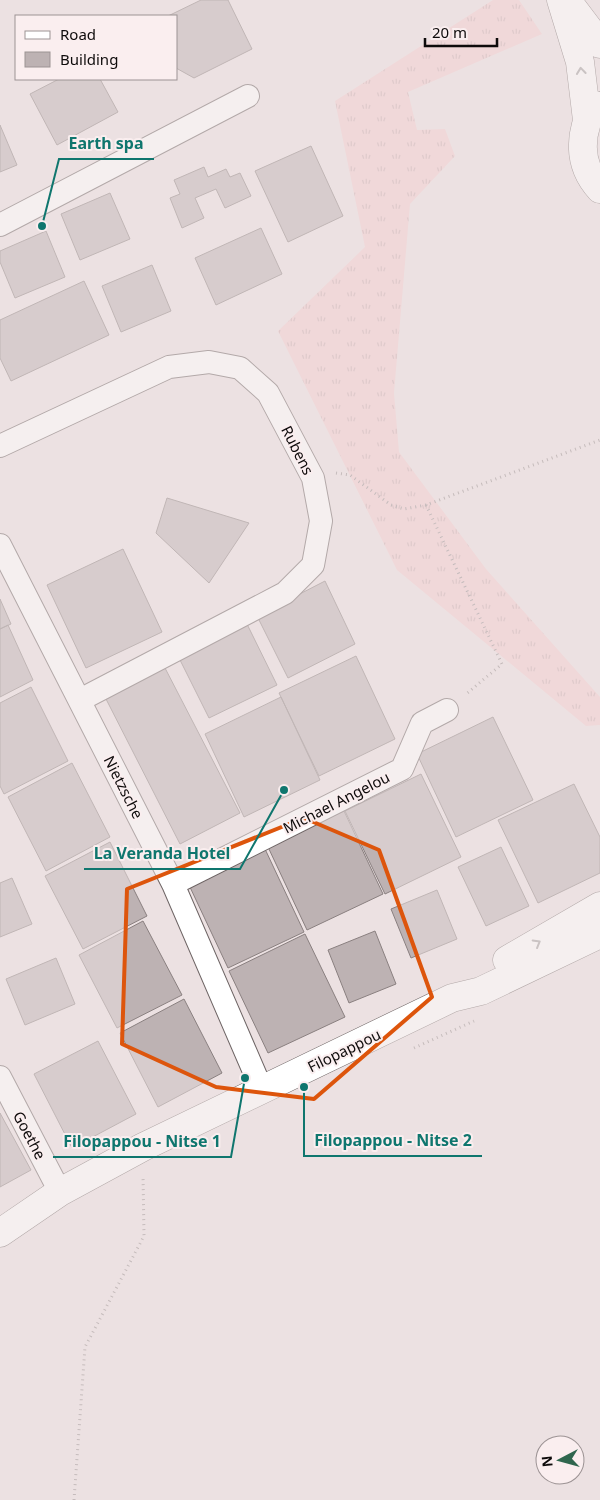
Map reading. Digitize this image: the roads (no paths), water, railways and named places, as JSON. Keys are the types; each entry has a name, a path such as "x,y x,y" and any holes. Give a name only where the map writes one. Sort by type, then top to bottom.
{"street":[{"path":"561,0 593,110 582,143 586,167 600,188"},
{"path":"567,0 600,44"},
{"path":"0,225 248,96"},
{"name":"Rubens","path":"0,446 169,367 209,362 240,368 268,393 313,478 321,521 313,565 285,593 80,700"},
{"name":"Nietzsche","path":"0,545 173,884 262,1090"},
{"name":"Michael Angelou","path":"173,884 402,769 422,723 447,710"},
{"name":"Filopappou","path":"452,998 479,976 600,906"},
{"name":"Filopappou","path":"0,1232 60,1192 143,1147 452,998 481,991 600,934"},
{"name":"Goethe","path":"0,1077 60,1192"}],"place":[{"name":"Earth spa","path":"42,226"},
{"name":"La Veranda Hotel","path":"284,790"},
{"name":"Filopappou - Nitse 1","path":"245,1078"},
{"name":"Filopappou - Nitse 2","path":"304,1087"}]}
